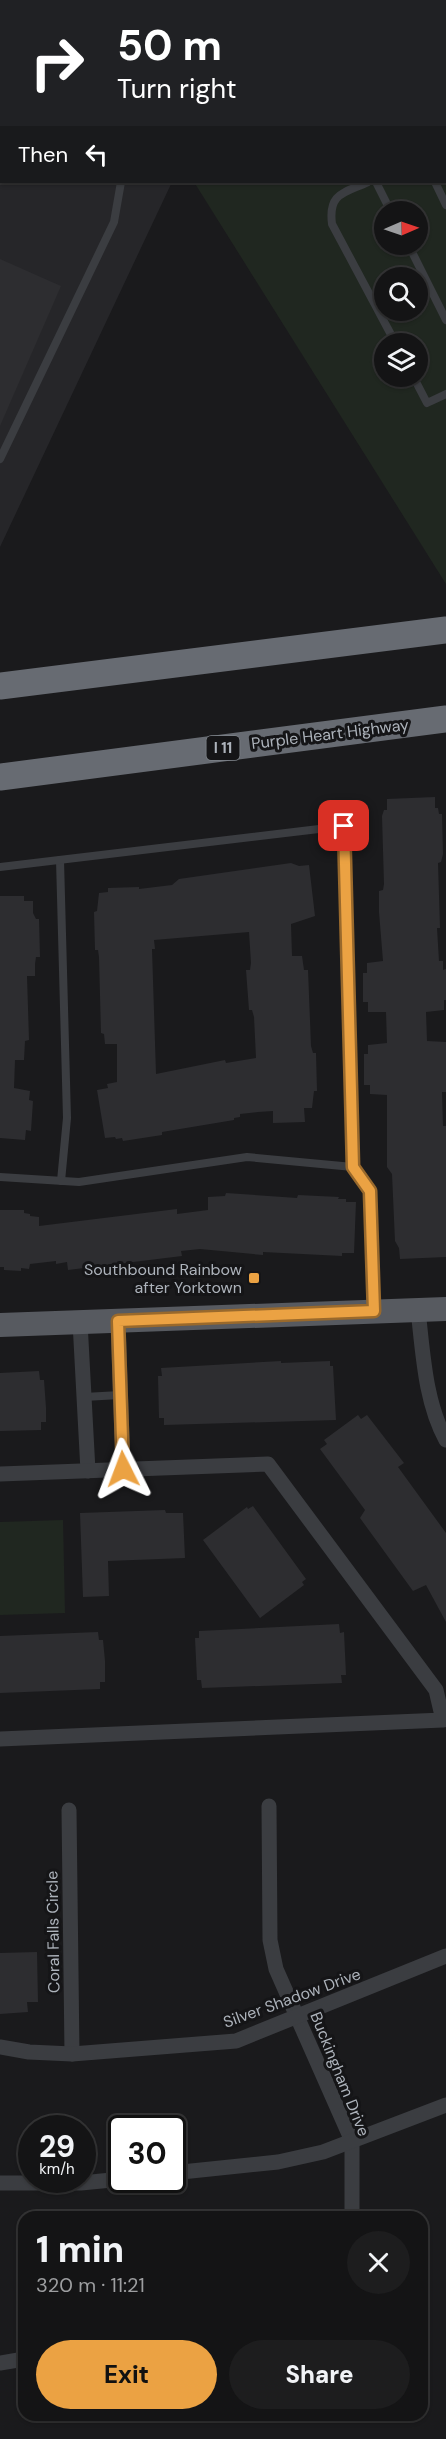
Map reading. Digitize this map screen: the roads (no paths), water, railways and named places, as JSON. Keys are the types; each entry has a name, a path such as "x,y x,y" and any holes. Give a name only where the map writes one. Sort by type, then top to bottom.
{"highway":[{"path":"0,686 446,630"},
{"name":"Purple Heart Highway","path":"0,777 446,719"}],"main road":[{"path":"0,1325 446,1309"}],"street":[{"path":"418,1310 425,1367 443,1430"},
{"path":"118,1321 123,1469"},
{"path":"80,1322 88,1471"},
{"path":"0,1474 268,1464 436,1690 442,1720 0,1739"},
{"name":"Buckingham Drive","path":"269,1806 270,1940 276,1969 352,2141 352,2211"},
{"name":"Coral Falls Circle","path":"69,1810 72,2054"},
{"name":"Silver Shadow Drive","path":"0,2047 29,2052 72,2054 236,2041 298,2018 446,1956"},
{"path":"186,2172 278,2162 323,2152 446,2105"},
{"path":"0,2183 81,2183 108,2180"},
{"path":"0,2363 18,2360"}],"lane":[{"path":"0,459 114,222 122,183"},
{"path":"344,183 347,192"},
{"path":"364,183 335,197 330,207 332,224 390,333"},
{"path":"376,183 386,201"},
{"path":"435,183 446,205"},
{"path":"414,255 446,320"},
{"path":"419,387 427,403 446,394"},
{"path":"0,867 344,826 353,1167 370,1191 374,1311"},
{"path":"60,860 67,1118 61,1181"},
{"path":"0,1177 79,1182 248,1157 353,1167"},
{"path":"84,1397 120,1395"}],"place":[{"name":"Southbound Rainbow after Yorktown","path":"254,1278"}]}
